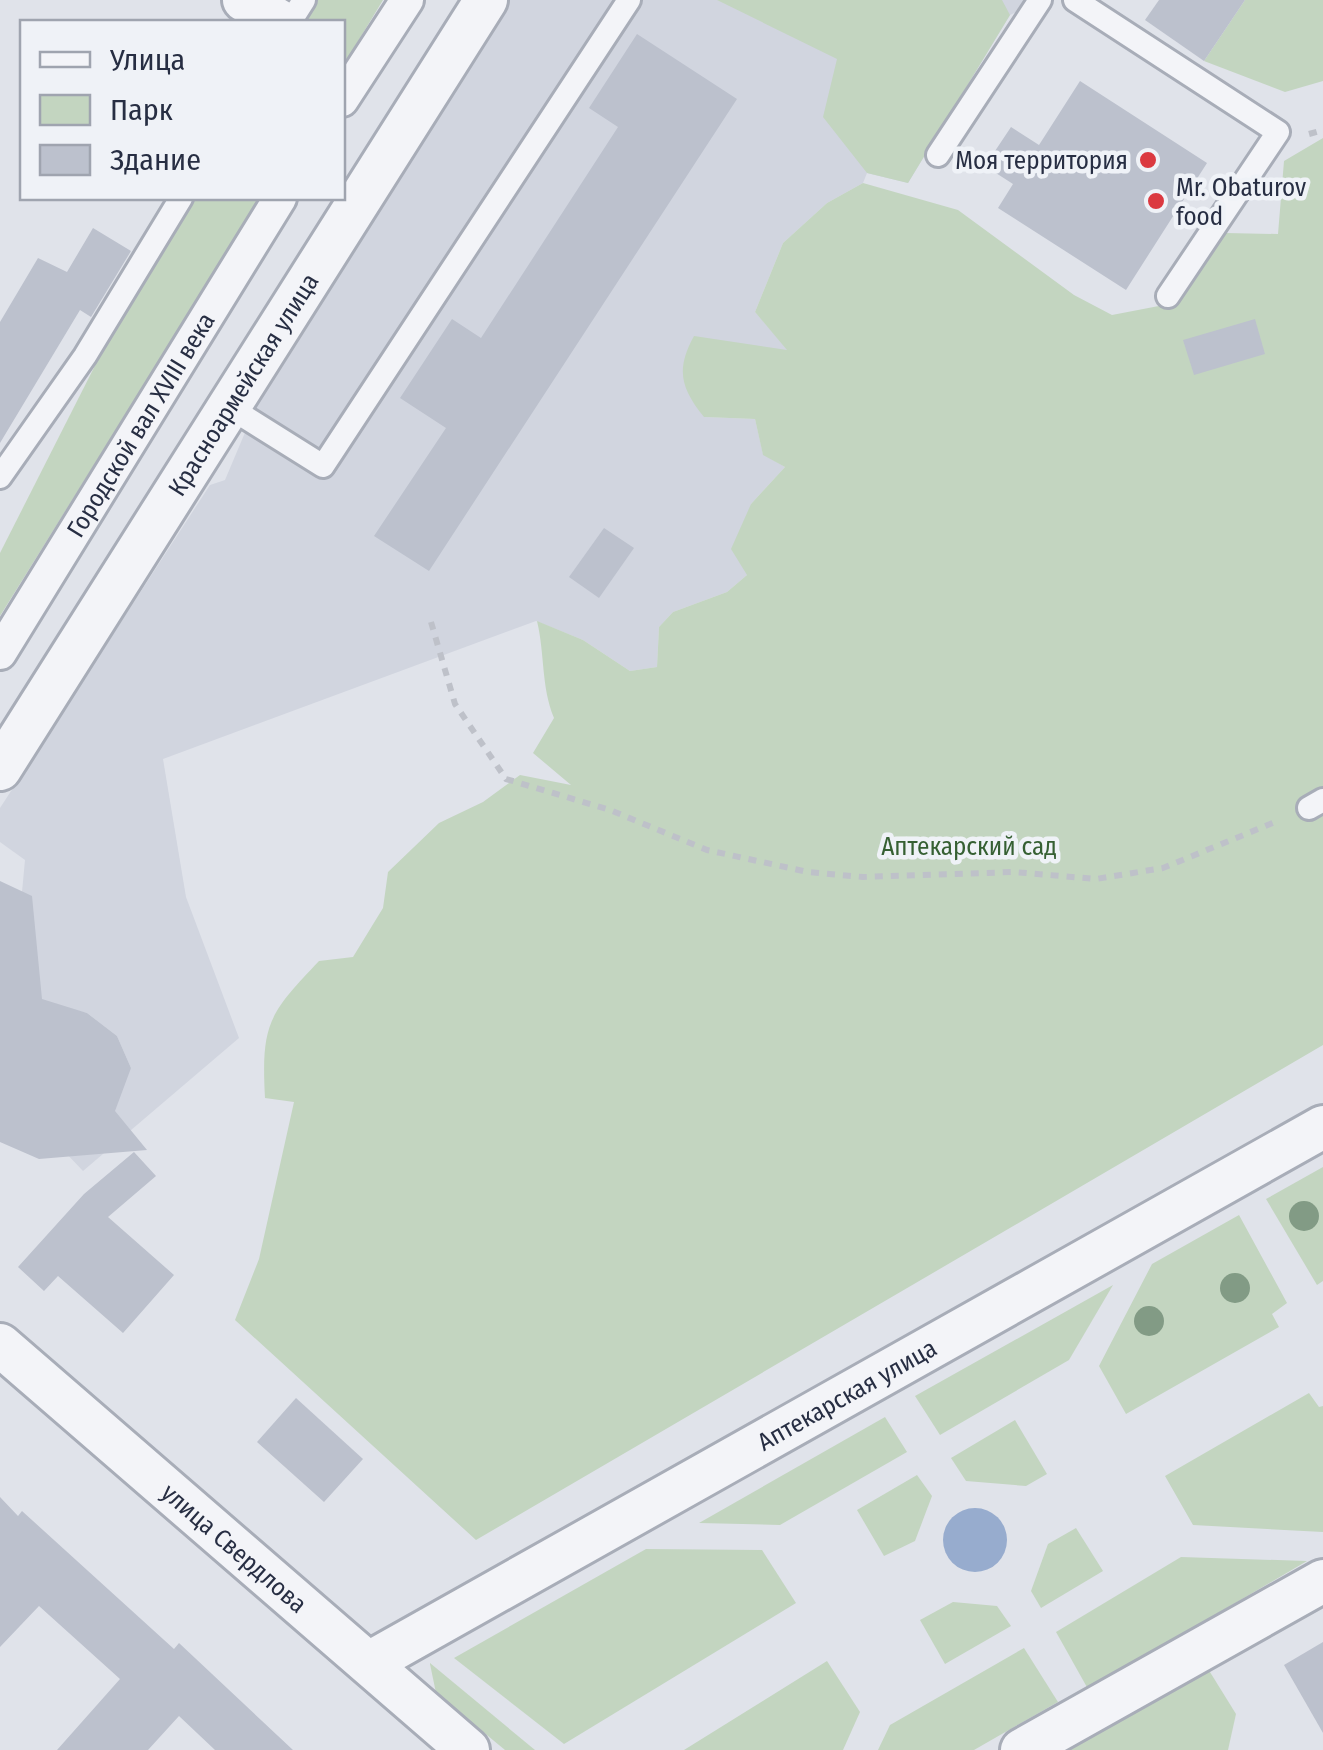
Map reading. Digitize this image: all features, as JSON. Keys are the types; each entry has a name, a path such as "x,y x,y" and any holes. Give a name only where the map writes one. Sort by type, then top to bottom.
{"street":[{"path":"244,0 278,20"},
{"path":"345,95 407,0"},
{"name":"Красноармейская улица","path":"0,769 486,0"},
{"name":"Городской вал XVIII века","path":"0,653 279,200"},
{"name":"Аптекарская улица","path":"369,1663 1323,1126"},
{"name":"улица Свердлова","path":"0,1345 468,1750"},
{"path":"1022,1750 1323,1581"}],"lane":[{"path":"229,407 323,466 629,0"},
{"path":"938,154 1040,0"},
{"path":"1075,0 1278,132 1168,296"},
{"path":"0,477 85,356 180,200"}],"path":[{"path":"431,622 454,704 506,779 610,810 707,850 791,868 863,877 1014,872 1096,878 1162,868 1316,804"}],"shaded area":[{"path":"510,0 1042,0 1010,15 908,183 867,173 863,183 827,203 783,243 755,312 789,351 704,417 755,419 763,454 785,467 751,504 747,575 727,592 673,612 659,627 657,667 630,671 583,640 536,621 163,759 186,897 239,1038 83,1171 64,1151 131,1068 117,1036 87,1013 42,1002 22,892 25,860 0,842 0,808 210,485 225,480 273,366"}],"green space":[{"path":"312,0 383,0 345,63 345,20 299,20"},
{"path":"717,0 1002,0 1010,15 908,183 867,173 823,117 837,59"},
{"path":"1245,0 1323,0 1323,81 1285,92 1204,61"},
{"name":"Аптекарский сад","path":"1323,138 1323,1045 476,1540 235,1320 259,1259 294,1102 265,1098 267,1036 279,1008 319,961 353,957 383,908 388,872 439,823 483,802 520,775 571,785 533,753 554,718 537,621 583,640 630,671 657,667 659,627 673,612 727,592 747,575 731,549 751,504 785,467 763,455 755,419 704,417 683,378 685,358 694,336 787,350 755,312 783,243 827,203 863,183 958,210 1074,295 1112,315 1164,305 1226,233 1278,234 1284,161"},
{"path":"188,200 259,200 0,616 0,553 144,269"},
{"path":"1323,1167 1323,1281 1317,1285 1266,1199"},
{"path":"1239,1215 1287,1303 1272,1314 1279,1327 1126,1414 1099,1366 1152,1264"},
{"path":"1113,1285 1069,1360 940,1435 915,1396"},
{"path":"1309,1393 1319,1407 1323,1406 1323,1532 1193,1525 1165,1476"},
{"path":"885,1417 907,1452 780,1525 699,1523"},
{"path":"1015,1420 1047,1474 1026,1486 966,1481 951,1458"},
{"path":"917,1475 932,1496 915,1541 884,1556 857,1510"},
{"path":"1076,1528 1103,1571 1041,1608 1031,1591 1048,1544"},
{"path":"646,1549 762,1550 796,1603 564,1744 454,1658"},
{"path":"1181,1557 1307,1561 1088,1689 1056,1632"},
{"path":"953,1602 997,1606 1011,1626 945,1664 920,1620"},
{"path":"1024,1648 1058,1702 974,1750 878,1750 890,1725"},
{"path":"827,1661 860,1712 843,1750 684,1750"},
{"path":"430,1663 535,1750 505,1750 436,1693"},
{"path":"1205,1664 1236,1714 1228,1750 1064,1750"}],"water":[{"path":"975,1508 997,1518 1007,1540 997,1562 975,1572 953,1562 943,1540 953,1518"}],"building":[{"path":"1159,0 1245,0 1204,61 1145,20"},
{"path":"637,34 737,99 429,571 374,536 446,428 400,398 452,319 481,338 618,127 589,108"},
{"path":"1080,81 1207,163 1126,290 998,208 1013,184 985,166 1011,127 1039,145"},
{"path":"93,228 131,251 91,317 80,310 0,443 0,322 38,258 67,272"},
{"path":"1255,319 1265,354 1194,375 1183,340"},
{"path":"604,528 634,548 599,598 569,577"},
{"path":"0,881 32,896 42,999 87,1013 117,1036 131,1068 115,1111 147,1150 39,1159 0,1142"},
{"path":"134,1152 156,1176 108,1217 174,1275 123,1333 58,1276 44,1291 18,1267 84,1194"},
{"path":"296,1398 363,1459 324,1502 257,1442"},
{"path":"0,1497 18,1516 22,1511 174,1649 179,1643 293,1750 215,1750 179,1716 148,1750 57,1750 120,1679 39,1606 0,1647"},
{"path":"1323,1642 1323,1733 1284,1665"}],"place":[{"name":"Моя территория","path":"1148,160"},
{"name":"Mr. Obaturov food","path":"1156,201"}]}
